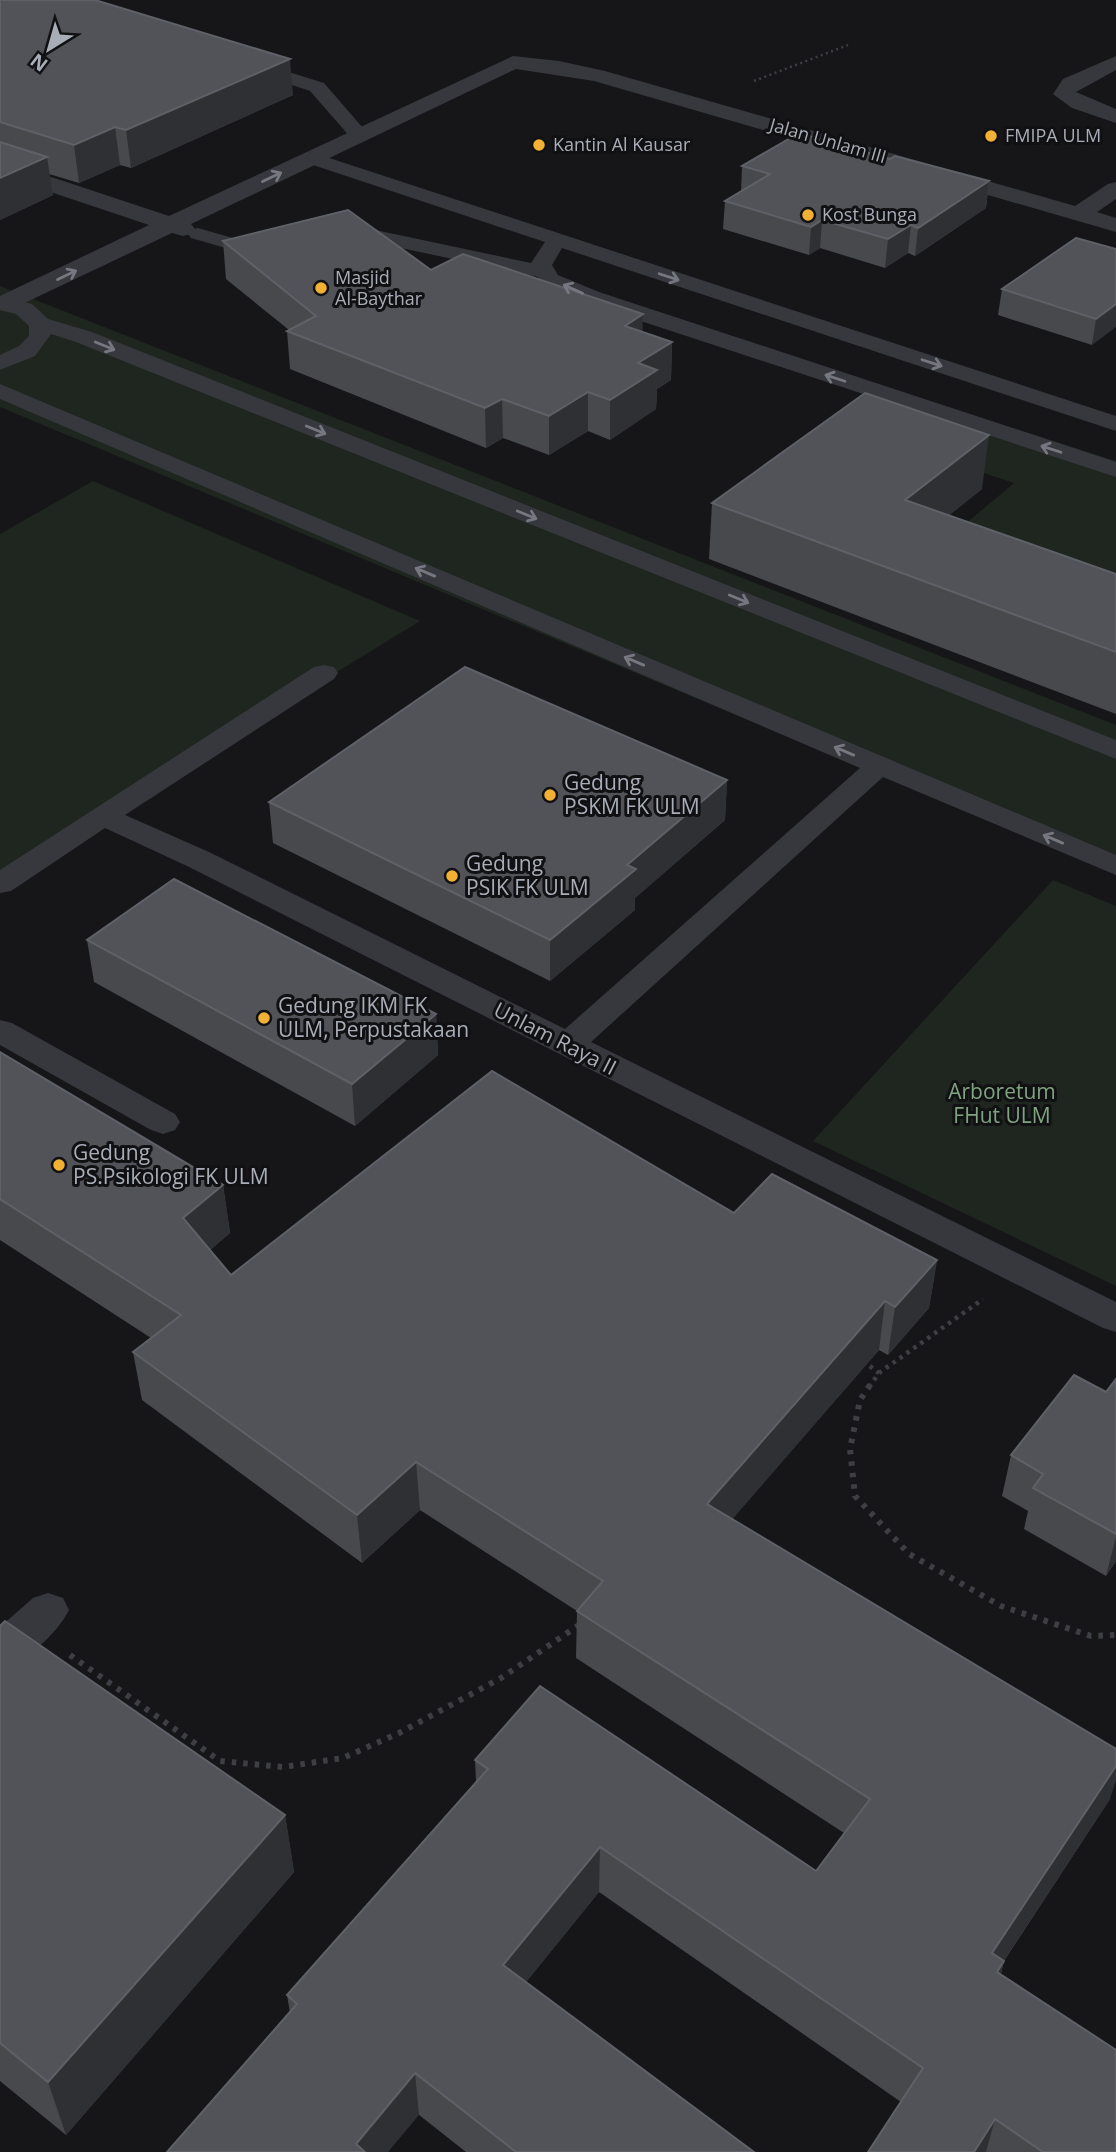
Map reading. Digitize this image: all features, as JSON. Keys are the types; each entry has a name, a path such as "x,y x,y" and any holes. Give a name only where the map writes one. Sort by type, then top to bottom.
{"street":[{"path":"1116,62 1072,84 1064,94 1116,116"},
{"name":"Jalan Unlam III","path":"322,162 359,135 509,63 539,64 598,75 1116,225"},
{"path":"2,303 170,225 322,162 539,64"},
{"path":"152,258 322,162"},
{"path":"0,167 198,234"},
{"path":"1079,214 1116,189"},
{"path":"38,321 59,305"}],"lane":[{"path":"228,58 317,87 359,135"},
{"path":"322,162 1116,424"},
{"path":"324,237 347,230 545,272"},
{"path":"198,234 265,254 289,247"},
{"path":"558,240 545,254 541,265 545,272 550,279 591,297 1116,470"},
{"path":"2,303 24,309 38,321 84,337 1116,750"},
{"path":"0,363 27,351 40,337 38,321"},
{"path":"0,391 1116,866"},
{"path":"0,884 324,673"},
{"path":"567,1045 879,766"},
{"name":"Unlam Raya II","path":"103,816 198,859 1116,1318"},
{"path":"0,1031 163,1122"},
{"path":"0,1653 39,1618"}],"path":[{"path":"753,119 730,102 727,97 732,90 848,45"},
{"path":"1022,1272 879,1373 860,1400 850,1449 855,1496 909,1554 1001,1606 1091,1636 1116,1635"},
{"path":"859,1357 879,1373"},
{"path":"39,1618 163,1723 220,1760 283,1767 343,1758 399,1734 501,1678 589,1619"}],"green space":[{"path":"0,286 1116,725 1116,874 0,407"},
{"path":"919,398 1116,461 1116,623 927,556 1014,483 870,435"},
{"path":"93,481 420,621 0,879 0,534"},
{"name":"Arboretum FHut ULM","path":"1053,880 1116,906 1116,1286 813,1141"}],"building":[{"path":"0,0 95,0 290,59 126,130 115,127 74,145 0,122"},
{"path":"799,133 890,159 895,156 989,181 918,228 911,225 888,239 822,220 811,227 725,201 770,174 742,166"},
{"path":"0,142 47,157 0,178"},
{"path":"348,210 431,270 463,254 643,314 625,326 672,342 638,363 657,370 610,400 588,392 549,416 502,399 485,408 287,331 316,316 223,241"},
{"path":"1076,238 1116,249 1116,304 1096,319 1002,289"},
{"path":"865,393 989,435 905,500 1116,574 1116,652 712,503"},
{"path":"465,667 727,780 627,865 636,869 550,940 269,802"},
{"path":"174,879 436,1014 352,1084 87,940"},
{"path":"0,1052 223,1185 183,1218 231,1275 492,1071 734,1213 772,1174 937,1260 895,1307 885,1301 707,1504 1116,1749 1116,1766 992,1953 1004,1961 997,1972 1116,2050 1116,2152 1043,2152 995,2119 974,2152 868,2152 923,2068 600,1847 503,1965 754,2152 516,2152 415,2073 356,2144 365,2152 167,2152 297,2004 287,1995 488,1769 475,1760 540,1686 816,1871 870,1799 577,1611 603,1581 416,1462 357,1515 133,1352 181,1315 0,1199"},
{"path":"1074,1375 1106,1392 1116,1379 1116,1534 1033,1488 1043,1474 1011,1455"},
{"path":"5,1621 285,1815 48,2082 0,2043 0,1626"}],"place":[{"name":"FMIPA ULM","path":"991,136"},
{"name":"Kantin Al Kausar","path":"539,145"},
{"name":"Kost Bunga","path":"808,215"},
{"name":"Masjid Al-Baythar","path":"321,288"},
{"name":"Gedung PSKM FK ULM","path":"550,795"},
{"name":"Gedung PSIK FK ULM","path":"452,876"},
{"name":"Gedung IKM FK ULM, Perpustakaan","path":"264,1018"},
{"name":"Gedung PS.Psikologi FK ULM","path":"59,1165"}]}
